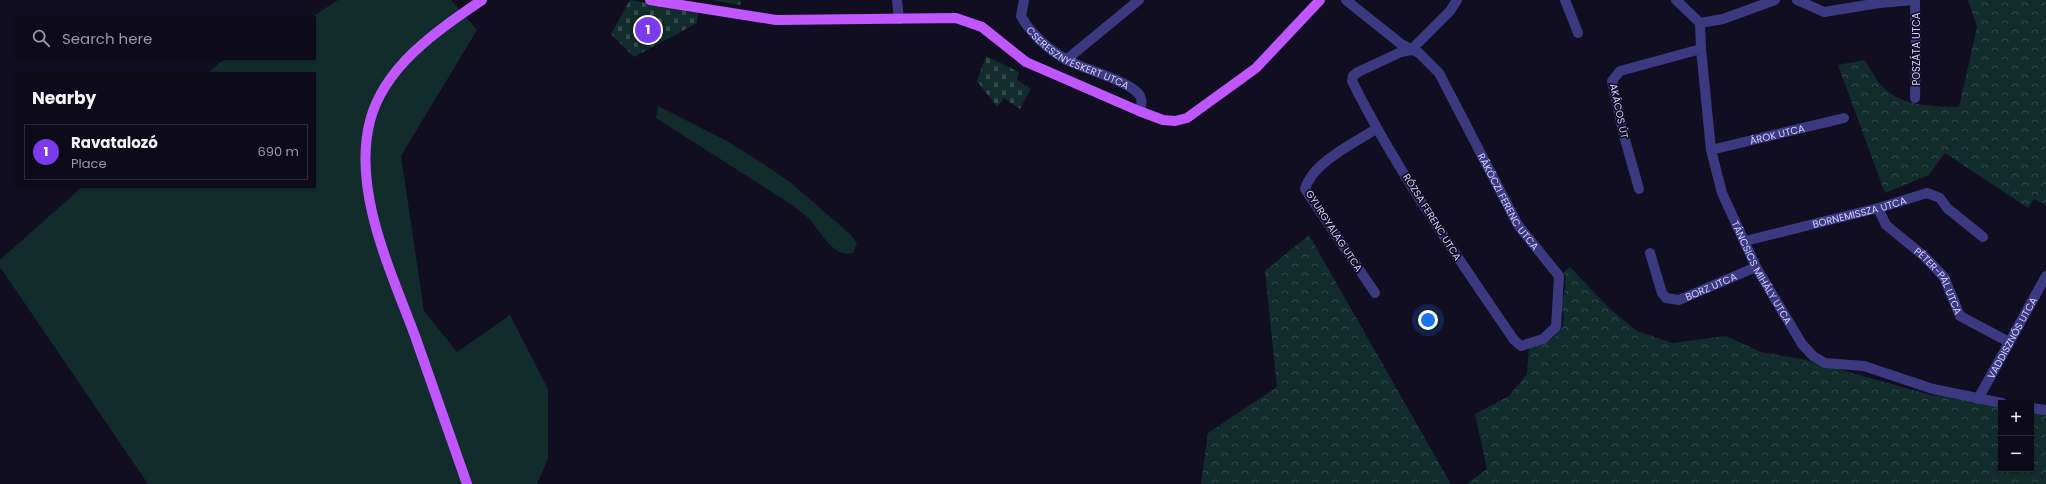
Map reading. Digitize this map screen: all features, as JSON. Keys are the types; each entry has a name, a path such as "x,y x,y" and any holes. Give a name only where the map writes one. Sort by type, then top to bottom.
{"main road":[{"path":"467,484 378,230 366,186 365,152 370,120 383,91 399,68 414,51 482,0"},
{"path":"650,0 776,20 956,18 982,27 1026,62 1163,120 1181,120 1187,118 1216,99 1265,60 1320,0"}],"street":[{"path":"897,0 899,19"},
{"name":"CSERESZNYÉSKERT UTCA","path":"1024,0 1024,4 1020,12 1023,19 1040,40 1066,60 1105,75 1135,91 1140,95 1142,100 1139,111"},
{"path":"1066,60 1139,0"},
{"name":"RÁKÓCZI FERENC UTCA","path":"1346,0 1411,50 1419,53 1439,73 1518,225 1560,279 1556,327 1543,339 1521,346"},
{"path":"1411,50 1450,11 1457,0"},
{"path":"1565,0 1578,33"},
{"path":"1676,0 1700,23 1722,19 1775,0"},
{"path":"1797,0 1824,12 1879,3 1915,0"},
{"name":"POSZÁTA UTCA","path":"1915,0 1915,98"},
{"name":"TÁNCSICS MIHÁLY UTCA","path":"1700,23 1701,49 1711,150 1722,193 1756,267 1802,344 1813,356 1824,363 1864,366 1933,390 1998,402"},
{"name":"AKÁCOS ÚT","path":"1639,189 1624,136 1612,81 1620,71 1701,49"},
{"name":"RÓZSA FERENC UTCA","path":"1411,50 1397,53 1358,72 1352,81 1376,129 1443,236 1514,340 1521,346"},
{"name":"ÁROK UTCA","path":"1711,150 1844,118"},
{"name":"GYURGYALAG UTCA","path":"1375,293 1305,189 1310,176 1326,161 1376,129"},
{"name":"BORNEMISSZA UTCA","path":"1745,241 1878,208 1927,193 1940,198 1947,208 1983,237"},
{"name":"PÉTER-PÁL UTCA","path":"1878,208 1886,225 1924,256 1944,277 1960,316 2009,342"},
{"name":"BORZ UTCA","path":"1650,253 1662,293 1666,298 1672,300 1679,300 1756,267"},
{"name":"VADDISZNÓS UTCA","path":"1978,399 2046,276"},
{"path":"2034,408 2046,410"}],"green space":[{"path":"338,0 451,0 477,30 401,156 424,311 457,352 510,315 548,389 548,459 537,484 148,484 0,267 0,260 81,188 316,188 316,72 209,72 223,60 316,60 316,16 314,16"},
{"path":"630,0 698,13 697,23 634,57 611,34"},
{"path":"712,0 741,0 740,5"},
{"path":"1968,0 2046,0 2046,205 2034,199 2028,208 1945,153 1929,175 1885,193 1838,65 1865,60 1880,84 1888,92 1897,97 1916,104 1959,107 1977,27"},
{"path":"986,56 1019,72 1017,80 1031,89 1020,109 1004,98 997,107 977,81"},
{"path":"658,106 727,141 790,182 850,234 857,243 853,253 846,254 834,248 809,219 792,205 656,118"},
{"path":"1309,235 1451,484 1201,484 1208,433 1277,387 1265,271"},
{"path":"1570,267 1610,309 1637,331 1672,343 1726,336 1761,352 1802,359 1931,395 1998,406 1998,472 2034,472 2034,412 2046,414 2046,484 1467,484 1487,469 1475,414 1509,396 1527,374 1529,349 1552,338 1561,330 1564,318 1562,305 1565,288 1564,272"}],"place":[{"name":"Ravatalozó","path":"648,30"}]}
